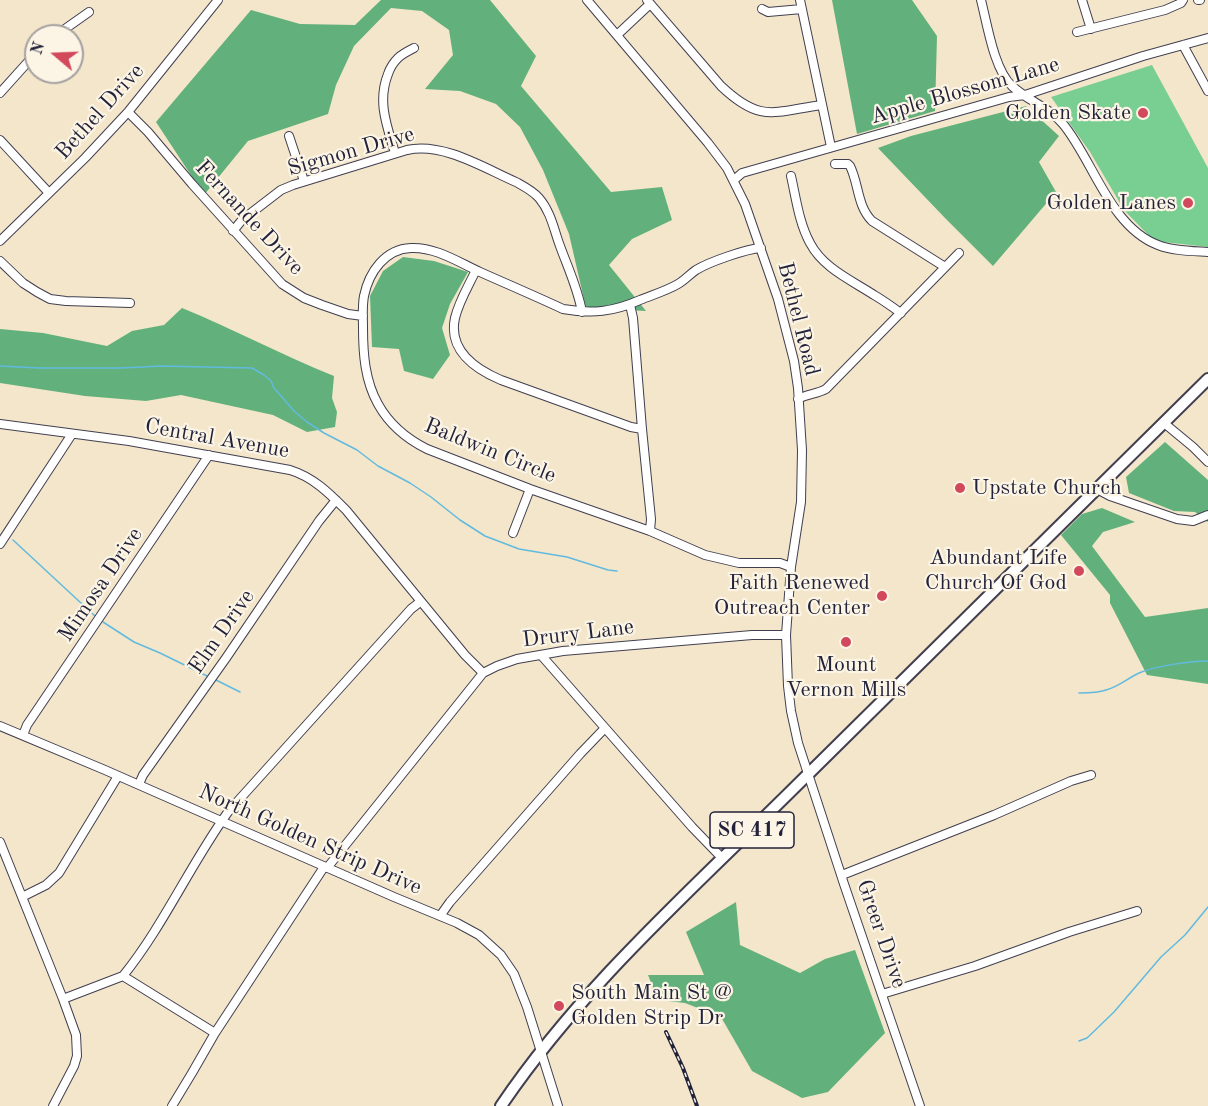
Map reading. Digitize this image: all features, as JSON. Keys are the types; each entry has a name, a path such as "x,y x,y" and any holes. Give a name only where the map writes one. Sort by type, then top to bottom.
{"main road":[{"name":"SC 417","path":"501,1106 568,1017 611,969 1208,379"}],"street":[{"name":"Bethel Drive","path":"0,241 85,158 128,112 218,0"},
{"name":"Bethel Road","path":"587,0 708,143 734,180 761,248 788,334 794,361 802,450 799,519 791,567 786,635 788,686 798,742 808,774"},
{"path":"800,0 831,147"},
{"path":"981,0 1000,67 1011,86 1047,108 1063,123 1100,185 1132,228 1149,241 1161,246 1208,252"},
{"path":"1082,0 1091,29"},
{"path":"1077,32 1164,10 1183,0"},
{"path":"617,35 649,2 721,86 744,105 758,111 774,112 821,105"},
{"path":"762,9 768,12 802,9"},
{"path":"72,24 89,12"},
{"name":"Apple Blossom Lane","path":"734,180 742,173 1009,97 1025,95 1143,56 1208,38"},
{"path":"1183,45 1207,85"},
{"path":"395,153 383,111 382,93 392,65 402,54 414,48"},
{"path":"0,93 24,66"},
{"name":"Fernande Drive","path":"128,112 233,231 291,291 322,305 348,314 363,316"},
{"path":"289,136 304,182"},
{"path":"0,140 49,193"},
{"name":"Sigmon Drive","path":"233,231 242,220 275,195 293,185 395,153 420,148 443,151 516,182 534,193 544,204 578,292 582,312"},
{"path":"835,164 850,166 863,210 872,221 945,267"},
{"path":"791,176 806,234 815,251 827,265 839,274 901,313"},
{"name":"Baldwin Circle","path":"761,248 750,249 704,266 671,288 630,305 602,311 582,312 563,309 429,250 411,248 398,251 384,258 371,276 364,295 364,350 369,381 377,403 393,425 427,449 530,489 650,531 705,555 739,563 780,563 791,567"},
{"path":"798,399 825,389 959,253"},
{"path":"0,261 23,283 50,298 66,301 130,303"},
{"path":"476,270 458,308 454,325 457,343 469,361 483,372 501,380 642,429"},
{"path":"630,305 651,519 650,531"},
{"path":"1164,423 1208,462"},
{"name":"Central Avenue","path":"0,424 129,441 295,472 318,484 336,500 465,656 483,674"},
{"path":"0,544 72,434"},
{"name":"Mimosa Drive","path":"23,735 27,725 209,455"},
{"path":"513,533 530,489"},
{"path":"1097,489 1110,496 1177,519 1193,521 1208,515"},
{"name":"Elm Drive","path":"139,784 319,521 336,500"},
{"path":"63,999 123,976 142,952 221,821 235,803 341,685 420,602"},
{"name":"Drury Lane","path":"172,1106 215,1033 326,868 483,674 517,659 563,651 786,635"},
{"path":"541,655 722,858"},
{"name":"North Golden Strip Drive","path":"0,726 457,923 478,935 506,962 520,986 558,1106"},
{"path":"440,916 604,728"},
{"name":"Greer Drive","path":"808,774 920,1106"},
{"path":"842,875 994,815 1071,781 1091,775"},
{"path":"22,897 46,885 59,873 118,776"},
{"path":"0,842 76,1035 77,1056 70,1075 53,1106"},
{"path":"882,994 975,966 1069,932 1137,911"},
{"path":"123,976 215,1033"}],"green space":[{"path":"381,0 490,0 536,56 521,86 611,192 662,187 672,220 632,239 609,265 646,311 586,308 569,234 543,170 520,127 496,104 460,91 425,89 453,55 449,30 422,11 391,8 354,46 336,85 328,114 248,141 204,195 156,122 251,10 300,24 355,25"},
{"path":"832,0 912,0 937,36 935,111 857,134"},
{"path":"1152,65 1208,168 1208,247 1154,241 1124,210 1090,152 1051,97"},
{"path":"1026,106 1059,136 1039,162 1056,192 993,266 878,148 911,136"},
{"path":"403,257 434,261 468,272 450,304 442,328 450,355 433,379 404,371 399,349 372,347 370,296 383,271"},
{"path":"182,308 334,376 332,398 337,412 335,427 307,432 273,415 181,395 146,401 85,396 0,383 0,329 43,333 107,346 132,331 164,325"},
{"path":"1165,442 1208,480 1208,522 1195,512 1174,511 1129,493 1126,477"},
{"path":"1102,508 1135,522 1103,532 1092,546 1145,617 1208,608 1208,684 1147,675 1110,603 1110,595 1061,535 1082,514"},
{"path":"736,902 740,945 800,973 825,959 855,950 885,1033 828,1092 802,1098 752,1071 721,1017 685,1003 658,1000 648,975 704,975 686,932"}],"waterway":[{"path":"0,366 252,368 271,381 274,388 294,411 307,422 410,483 485,536 519,549 567,557 617,571"},
{"path":"13,540 95,616"},
{"path":"103,622 134,642 207,676"},
{"path":"1079,693 1110,689 1139,673 1154,668 1208,661"},
{"path":"216,680 240,692"},
{"path":"1079,1041 1087,1038 1114,1012 1208,907"}],"railway":[{"path":"666,1032 697,1106"}],"place":[{"name":"Golden Skate","path":"1143,113"},
{"name":"Golden Lanes","path":"1188,203"},
{"name":"Upstate Church","path":"960,488"},
{"name":"Abundant Life Church Of God","path":"1079,571"},
{"name":"Faith Renewed Outreach Center","path":"882,596"},
{"name":"Mount Vernon Mills","path":"846,642"},
{"name":"South Main St @ Golden Strip Dr","path":"559,1006"}]}
